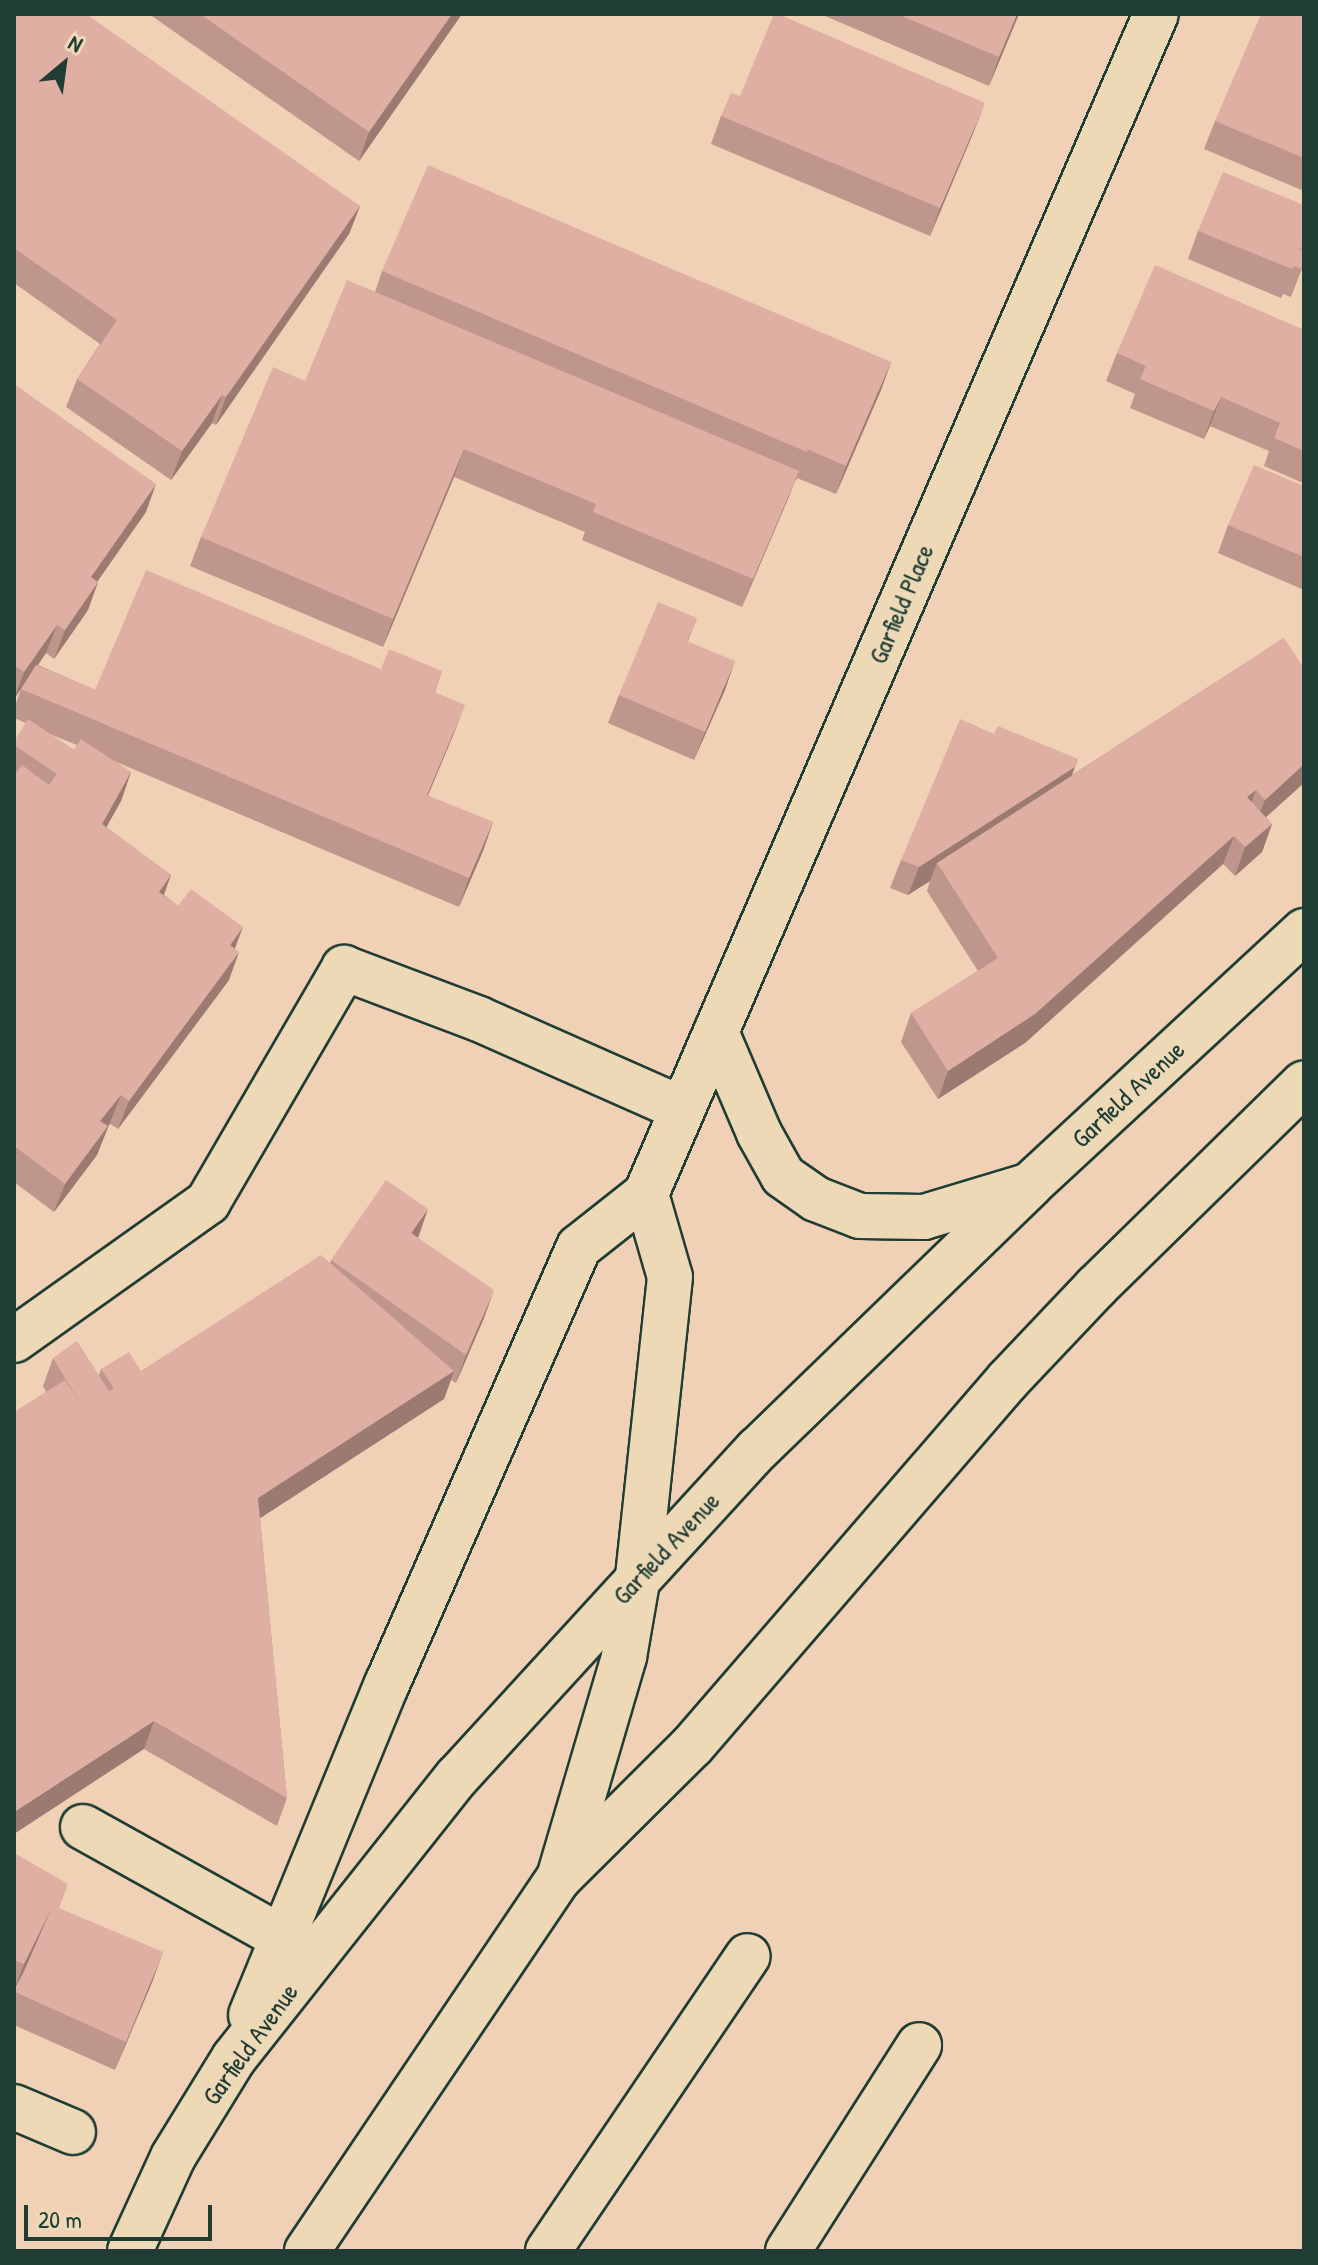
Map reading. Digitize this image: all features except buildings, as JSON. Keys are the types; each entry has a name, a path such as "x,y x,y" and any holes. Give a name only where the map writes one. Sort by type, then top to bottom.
{"main road":[{"name":"Garfield Place","path":"646,1194 1156,14"},
{"name":"Garfield Avenue","path":"130,2251 173,2157 234,2058 457,1777 638,1576 758,1449 1030,1185 1304,931"},
{"path":"14,1340 208,1202 344,968 479,1019 682,1109"},
{"path":"716,1032 759,1133 783,1176 816,1199 860,1216 924,1217 1030,1185"},
{"path":"307,2251 559,1878 692,1746 1019,1368 1096,1287 1304,1083"},
{"path":"234,2058 281,1937 579,1247 646,1194 670,1277 638,1576 620,1672 559,1878"},
{"path":"83,1827 281,1937"},
{"path":"548,2251 748,1956"},
{"path":"788,2251 919,2045"},
{"path":"14,2107 73,2132"}]}
